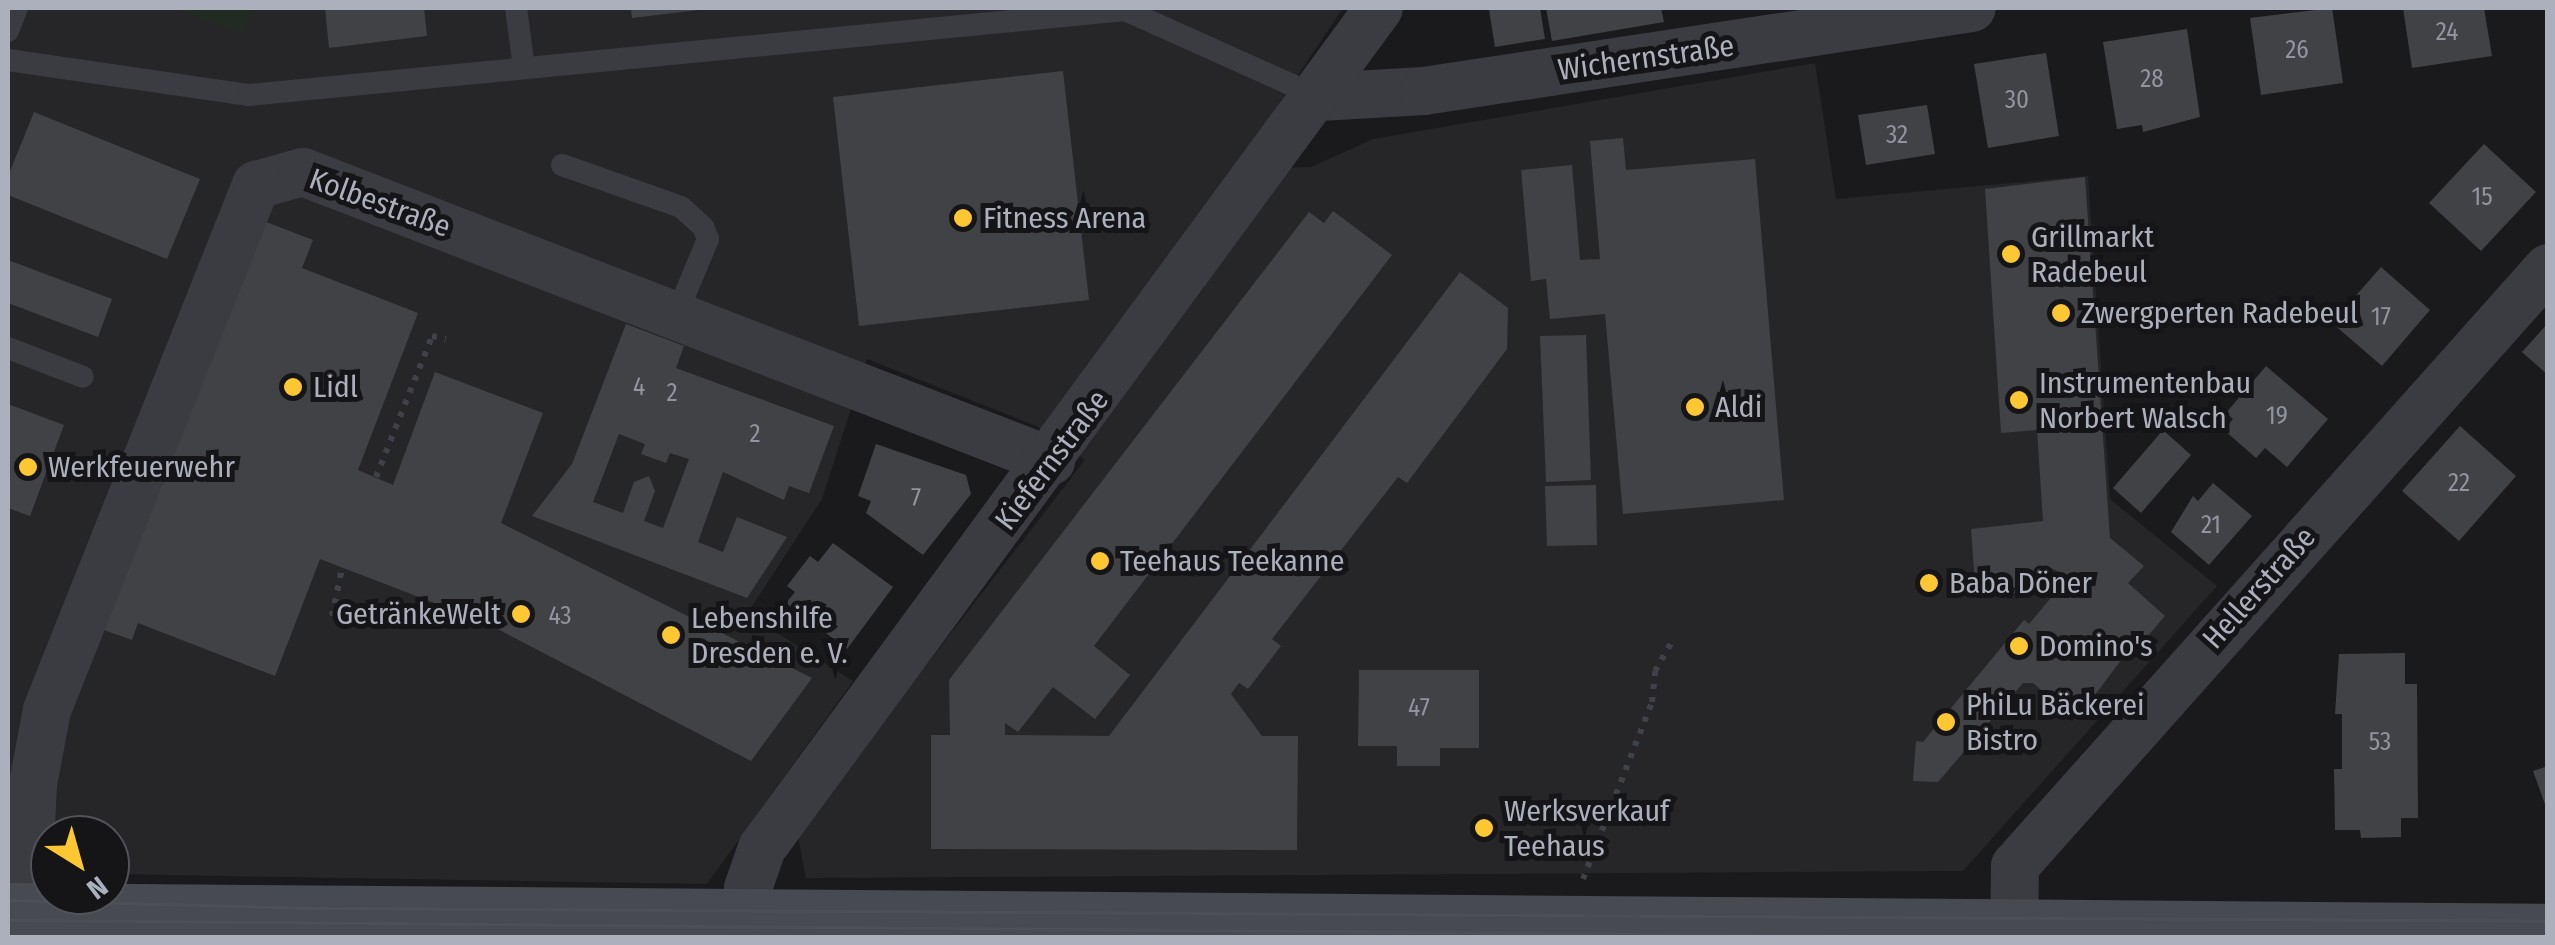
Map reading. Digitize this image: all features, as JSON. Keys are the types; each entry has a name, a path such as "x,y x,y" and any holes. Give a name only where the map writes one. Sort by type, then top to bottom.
{"main road":[{"path":"17,910 1566,924 2014,933 2548,930"}],"street":[{"name":"Kiefernstraße","path":"746,919 748,888 762,848 1319,97 1379,8"},
{"name":"Wichernstraße","path":"1319,97 1424,91 1972,8"},
{"name":"Kolbestraße","path":"17,910 47,710 256,185 303,172 1051,461"},
{"name":"Hellerstraße","path":"2014,933 2015,866 2548,268"}],"lane":[{"path":"8,31 17,8"},
{"path":"516,8 524,68"},
{"path":"8,60 249,95 1125,9 1319,97"},
{"path":"562,165 681,207 703,227 703,253 676,316"},
{"path":"8,348 83,377"}],"path":[{"path":"376,478 432,336 446,339"},
{"path":"332,616 342,568"},
{"path":"1566,924 1652,702 1654,671 1670,643"}],"shaded area":[{"path":"8,8 1343,8 1235,169 1311,167 1373,139 1815,63 1836,199 2088,176 2110,499 2217,586 1963,871 806,878 797,832 1085,460 1036,426 867,359 822,499 747,614 853,681 707,884 130,874 130,815 30,815 30,884 8,937"},
{"path":"173,8 253,8 243,34"}],"building":[{"path":"325,8 424,8 427,36 329,48"},
{"path":"631,8 699,8 699,10 632,18"},
{"path":"1540,8 1545,39 1495,47 1489,10"},
{"path":"1546,8 1661,8 1664,22 1552,41"},
{"path":"2332,8 2343,83 2261,95 2250,18"},
{"path":"2403,8 2484,8 2492,56 2412,68"},
{"path":"2187,29 2200,117 2143,132 2142,125 2117,129 2103,42"},
{"path":"2046,53 2059,136 1988,148 1974,64"},
{"name":"Fitness Arena","path":"1063,71 1089,300 859,326 833,97"},
{"path":"1927,105 1935,154 1866,165 1858,115"},
{"path":"34,112 200,179 167,259 8,195 8,176"},
{"name":"Aldi","path":"1623,138 1626,170 1755,159 1784,500 1623,514 1605,314 1550,319 1546,279 1531,281 1521,170 1572,165 1580,260 1600,259 1590,141"},
{"path":"2484,144 2536,192 2481,251 2429,203"},
{"path":"2085,177 2110,538 2144,566 2128,583 2165,616 2135,651 2131,647 2076,720 2033,683 2023,683 1938,782 1913,781 1916,741 1923,742 2024,620 2029,624 2069,576 2046,566 2048,590 1976,597 1971,529 2043,521 2037,430 2001,433 1985,189"},
{"name":"Teehaus Teekanne","path":"1333,211 1392,255 1094,646 1130,675 1095,719 1053,687 1018,732 1005,723 1005,735 1109,736 1460,272 1508,308 1507,349 1407,483 1398,477 1272,639 1281,646 1248,689 1239,683 1231,694 1262,736 1298,736 1297,850 931,849 931,735 950,735 949,680 1309,212 1324,223"},
{"path":"261,220 313,240 302,268 418,313 358,470 393,485 435,372 543,413 501,523 812,678 751,761 484,622 320,559 275,676 138,623 132,640 101,629"},
{"path":"8,260 112,299 98,337 8,303"},
{"path":"2381,267 2430,310 2382,366 2332,323"},
{"path":"2548,323 2548,375 2522,352"},
{"path":"626,324 684,346 676,368 834,426 809,493 789,486 784,500 723,472 698,542 723,552 737,517 787,537 747,598 532,516 572,464","holes":["619,434 645,444 641,454 666,463 670,453 689,459 663,528 644,521 655,491 649,476 634,482 623,513 593,502"]},
{"path":"1586,335 1591,480 1546,482 1540,336"},
{"path":"2266,366 2328,419 2287,467 2265,448 2256,458 2224,430 2233,419 2226,413"},
{"name":"Werkfeuerwehr","path":"8,404 64,425 30,516 8,508"},
{"path":"2460,426 2516,476 2459,541 2402,491"},
{"path":"2163,430 2191,455 2141,513 2113,488"},
{"path":"876,444 966,475 971,494 923,555 866,513 871,501 858,496"},
{"path":"2213,483 2252,516 2209,565 2171,532 2193,496 2198,501"},
{"path":"1596,485 1597,545 1547,546 1545,486"},
{"path":"833,543 893,587 847,649 786,603 795,592 787,586 810,556 818,562"},
{"path":"2405,653 2405,684 2417,684 2418,818 2401,818 2401,837 2361,838 2360,830 2335,830 2334,769 2342,769 2342,714 2335,714 2339,654"},
{"path":"1359,670 1479,670 1479,748 1440,748 1440,766 1397,766 1397,746 1358,746"},
{"path":"2548,766 2548,809 2547,810 2533,771"}],"tram line":[{"path":"8,900 319,908 2548,921"},
{"path":"8,920 2098,938"}],"place":[{"name":"Fitness Arena","path":"963,218"},
{"name":"Grillmarkt Radebeul","path":"2011,254"},
{"name":"Zwergperten Radebeul","path":"2061,313"},
{"name":"Lidl","path":"293,387"},
{"name":"Instrumentenbau Norbert Walsch","path":"2019,400"},
{"name":"Aldi","path":"1695,407"},
{"name":"Werkfeuerwehr","path":"28,467"},
{"name":"Teehaus Teekanne","path":"1100,561"},
{"name":"Baba Döner","path":"1929,583"},
{"name":"GetränkeWelt","path":"521,614"},
{"name":"Lebenshilfe Dresden e. V.","path":"671,635"},
{"name":"Domino's","path":"2019,646"},
{"name":"PhiLu Bäckerei Bistro","path":"1946,722"},
{"name":"Werksverkauf Teehaus","path":"1484,828"}]}
